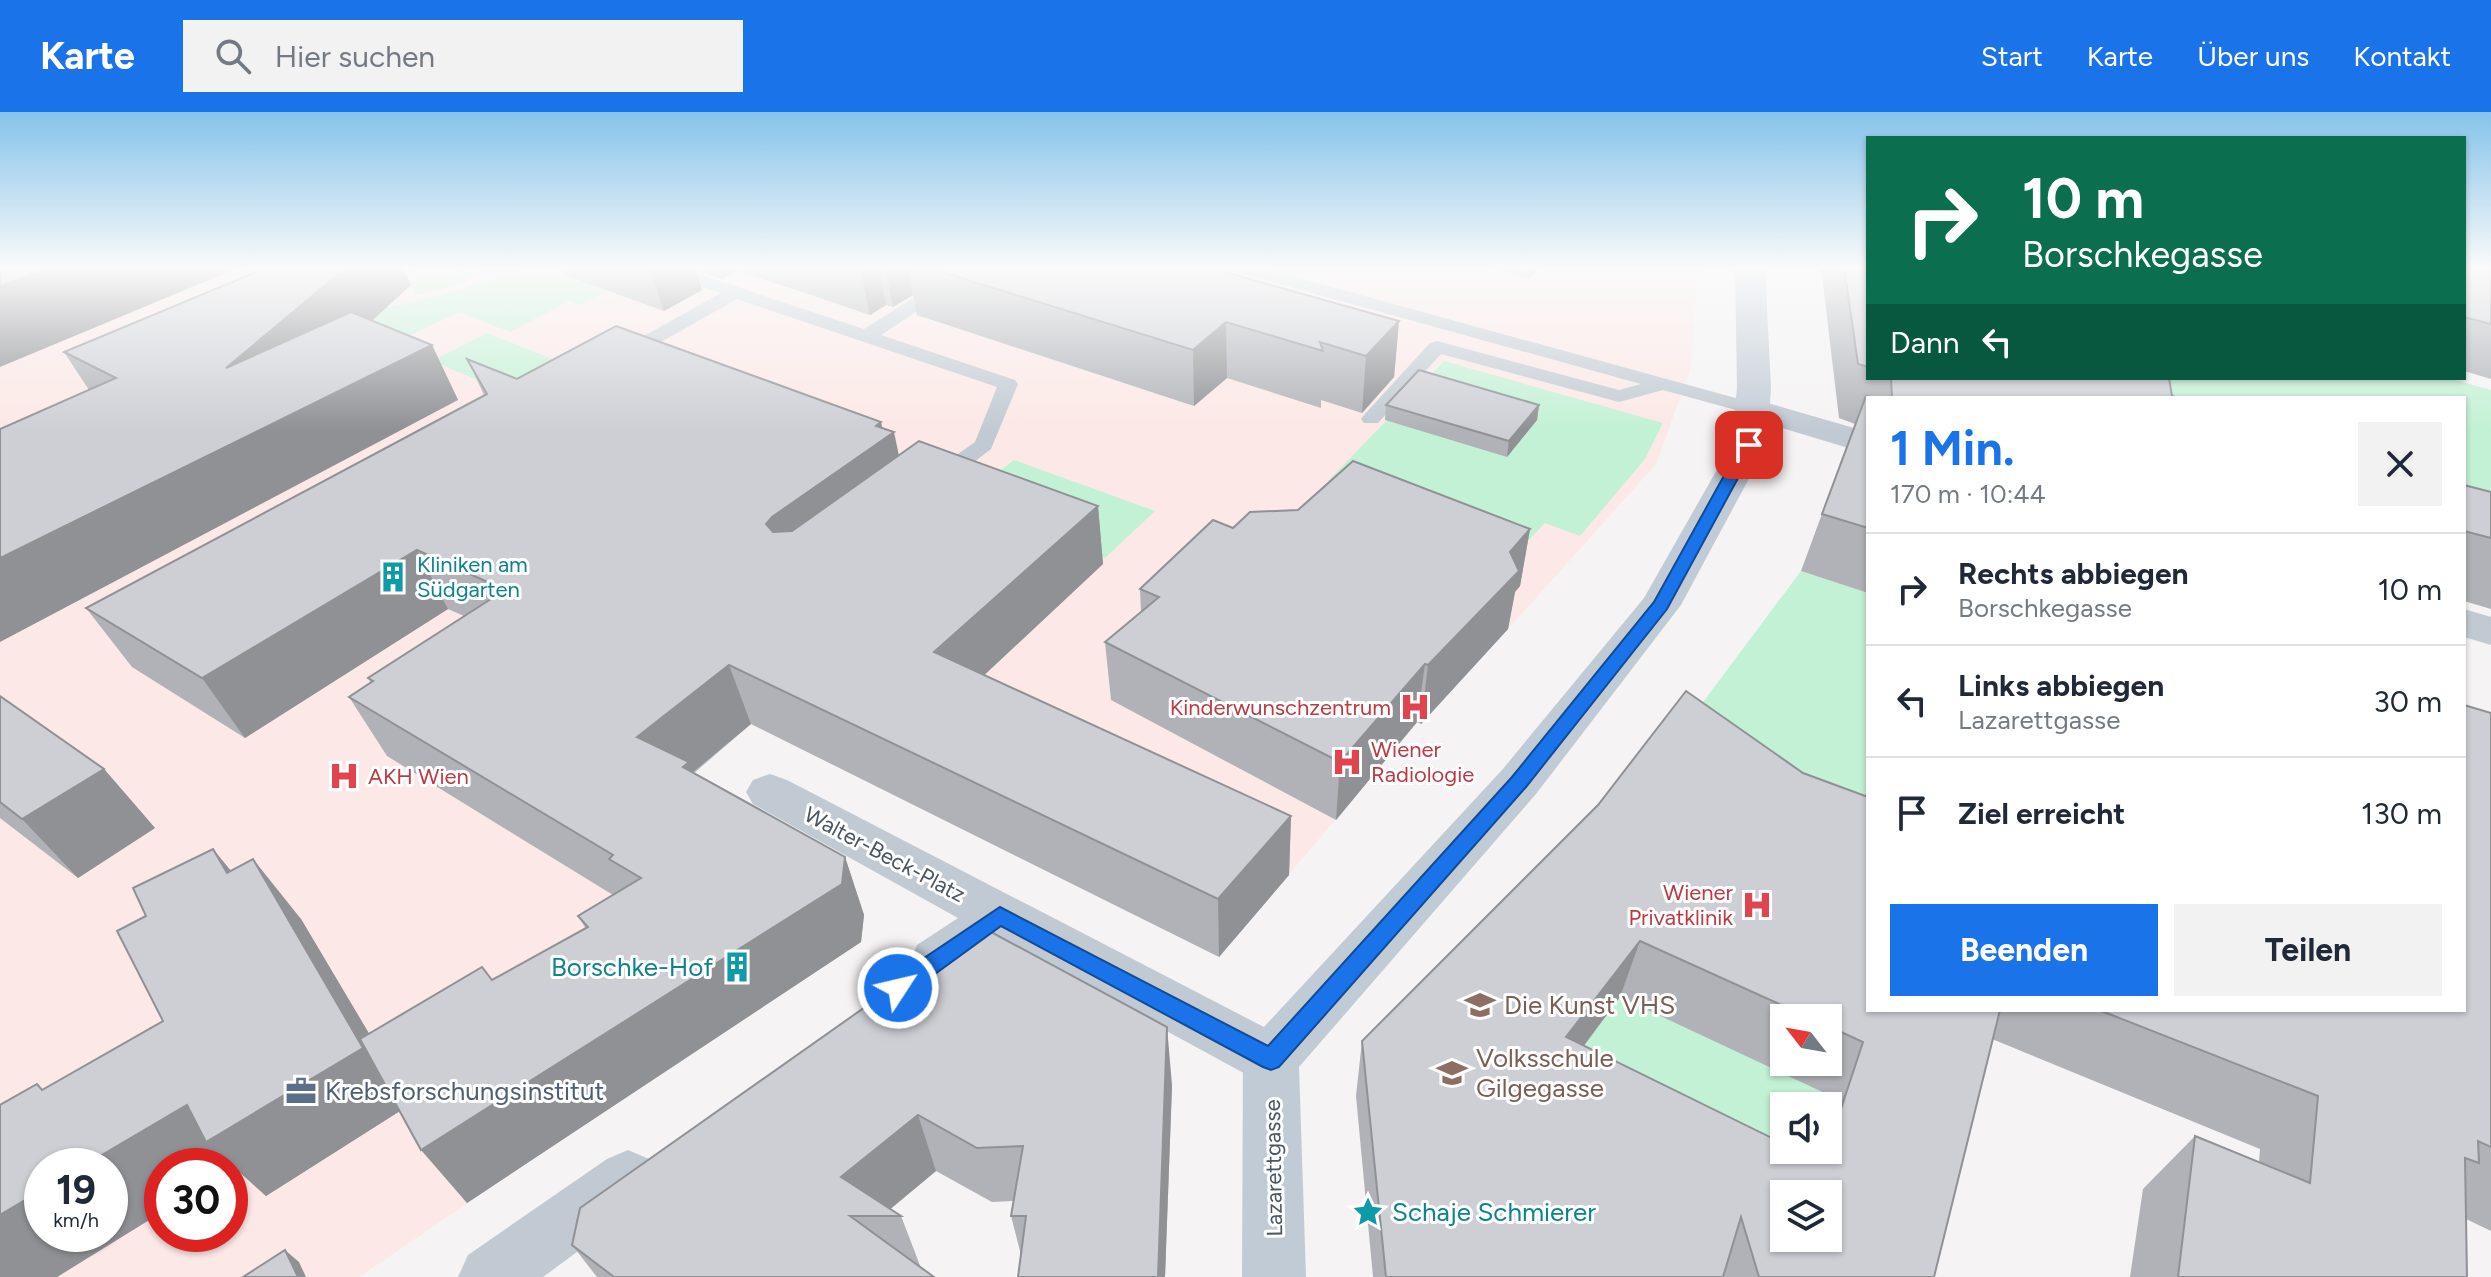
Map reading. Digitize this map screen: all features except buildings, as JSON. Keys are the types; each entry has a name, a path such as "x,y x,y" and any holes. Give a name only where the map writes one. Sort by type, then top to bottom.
{"main road":[{"path":"1271,1059 1519,782 1661,605 1749,445 1754,409 1752,321"},
{"name":"Lazarettgasse","path":"1271,1059 1274,1277"}],"street":[{"path":"1754,409 1866,442"},
{"path":"2466,624 2491,631"},
{"name":"Walter-Beck-Platz","path":"770,792 1271,1059"},
{"path":"898,988 1000,916"},
{"path":"490,1277 668,1151"}],"lane":[{"path":"605,366 684,321"},
{"path":"823,321 1008,384 984,445 924,490"},
{"path":"867,336 890,321"},
{"path":"1435,321 1754,409"},
{"path":"1371,419 1437,347 1619,396 1664,385"}],"shaded area":[{"name":"AKH Wien","path":"0,321 1694,321 1691,367 1656,464 1421,724 1417,723 1219,957 777,737 777,732 758,717 664,796 615,1103 359,1277 0,1277"}],"green space":[{"path":"329,321 439,321 381,349 212,349"},
{"path":"483,321 530,321 510,332"},
{"path":"487,333 575,368 521,398 432,361"},
{"path":"1444,361 1663,423 1645,459 1580,536 1545,523 1498,572 1351,489 1328,481"},
{"path":"2045,380 2455,380 2491,390 2491,506 2466,499 2466,396 2054,396"},
{"path":"1014,460 1155,511 1105,558 960,502"},
{"path":"1801,571 1866,592 1866,864 1680,733"},
{"path":"1612,974 1770,1055 1770,1076 1820,1076 1835,1082 1832,1092 1770,1092 1770,1164 1789,1164 1795,1180 1772,1180 1522,1078"}],"place":[{"name":"Kliniken am Südgarten","path":"393,577"},
{"name":"Kinderwunschzentrum","path":"1415,707"},
{"name":"Wiener Radiologie","path":"1347,762"},
{"name":"AKH Wien","path":"344,776"},
{"name":"Wiener Privatklinik","path":"1757,905"},
{"name":"Borschke-Hof","path":"737,967"},
{"name":"Die Kunst VHS","path":"1480,1005"},
{"name":"Volksschule Gilgegasse","path":"1452,1073"},
{"name":"Krebsforschungsinstitut","path":"301,1091"},
{"name":"Schaje Schmierer","path":"1368,1212"}],"route":[{"path":"898,988 1000,916 1271,1059 1519,782 1661,605 1749,445"}]}
